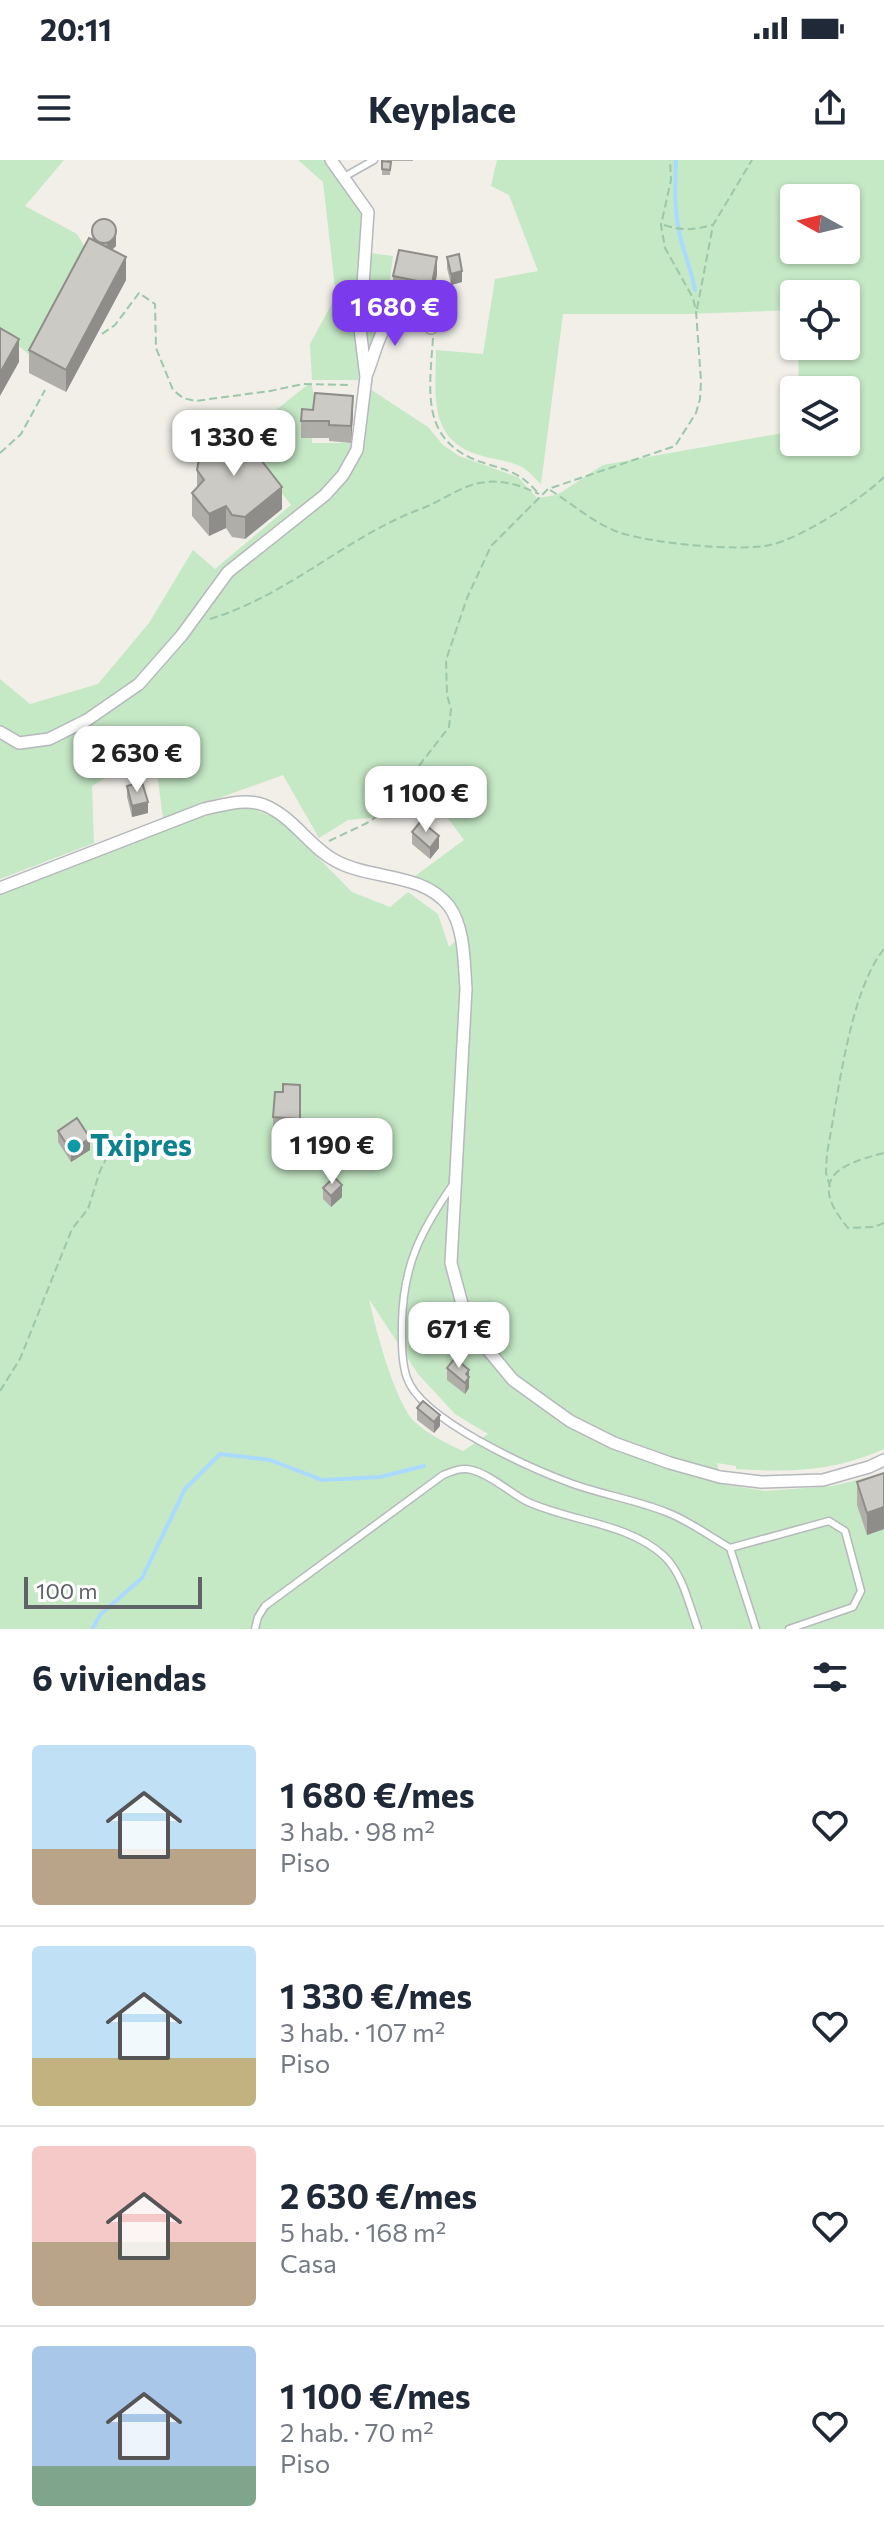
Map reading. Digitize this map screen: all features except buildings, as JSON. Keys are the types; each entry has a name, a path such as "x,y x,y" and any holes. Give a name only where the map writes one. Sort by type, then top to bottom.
{"street":[{"path":"331,160 368,212 360,329 366,382"},
{"path":"0,732 19,743 49,739 87,720 139,684 182,635 228,572 325,495 343,475 357,450 366,382 380,338 394,315 405,311 431,328"},
{"path":"0,888 204,809 238,801 263,805 287,817 336,861 425,888 449,906 464,943 466,989 451,1263 468,1326 513,1380 570,1421 614,1443 670,1463 720,1477 787,1482 823,1480 884,1460"}],"lane":[{"path":"344,177 374,160"},
{"path":"457,1179 423,1230 408,1275 402,1345 407,1379 420,1399 445,1421 537,1469 575,1485 670,1513 730,1548 756,1629"},
{"path":"255,1629 265,1606 443,1475 459,1468 475,1470 525,1500 554,1512 640,1539 666,1557 680,1580 698,1629"},
{"path":"730,1548 829,1521 845,1531 861,1591 853,1607 789,1629"}],"path":[{"path":"317,846 367,823 383,812 449,727 451,709 447,695 446,660 467,598 491,546 540,494 675,446 696,413 700,399 696,311 693,298 665,248 661,225 669,192 670,160"},
{"path":"696,311 713,225 752,160"},
{"path":"661,225 679,230 713,225"},
{"path":"102,334 115,325 139,293 146,296 155,304 156,348 173,390 183,398 195,401 303,384 366,382"},
{"path":"431,328 431,407 436,427 447,443 462,454 524,476 540,494"},
{"path":"0,453 21,434 45,390"},
{"path":"548,489 617,531 681,543 767,546 800,535 871,490 884,477"},
{"path":"201,621 262,599 382,524 466,487 485,482 512,483 540,494"},
{"path":"830,1187 826,1173 827,1153 854,1015 868,976 884,949"},
{"path":"0,1391 20,1359 72,1229 88,1209 111,1149"},
{"path":"884,1153 841,1166 832,1178 829,1196 836,1214 848,1228 874,1227 884,1223"}],"green space":[{"path":"0,160 64,160 25,206 77,234 87,251 33,358 0,330"},
{"path":"298,160 325,160 361,212 356,331 359,380 312,380 310,344 336,296 323,182"},
{"path":"497,160 884,160 884,1449 847,1462 811,1469 736,1469 736,1466 717,1463 721,1484 765,1491 833,1486 884,1473 884,1629 0,1629 0,893 218,809 248,807 281,820 352,892 390,907 408,892 438,914 449,947 465,932 453,902 415,876 464,840 424,786 391,816 348,820 319,838 283,775 163,818 154,750 92,786 94,843 0,879 0,679 30,704 98,684 149,623 193,550 215,569 291,505 240,439 311,382 314,396 312,443 362,443 370,389 428,427 443,445 459,456 518,477 537,498 557,495 603,465 780,433 780,456 860,456 860,376 799,376 798,360 860,360 860,280 780,280 780,311 563,314 541,484 522,467 462,448 450,438 438,413 436,350 483,354 495,279 538,271 509,195 491,186","holes":["369,1299 418,1374 455,1414 488,1434 463,1451 415,1422 393,1382"]},
{"path":"370,253 393,256 386,311 367,361 364,324"}],"waterway":[{"path":"676,160 678,226 695,290"},
{"path":"92,1629 101,1614 142,1578 185,1489 220,1454 270,1460 322,1480 380,1477 424,1466"}],"place":[{"name":"Txipres","path":"74,1146"}]}
